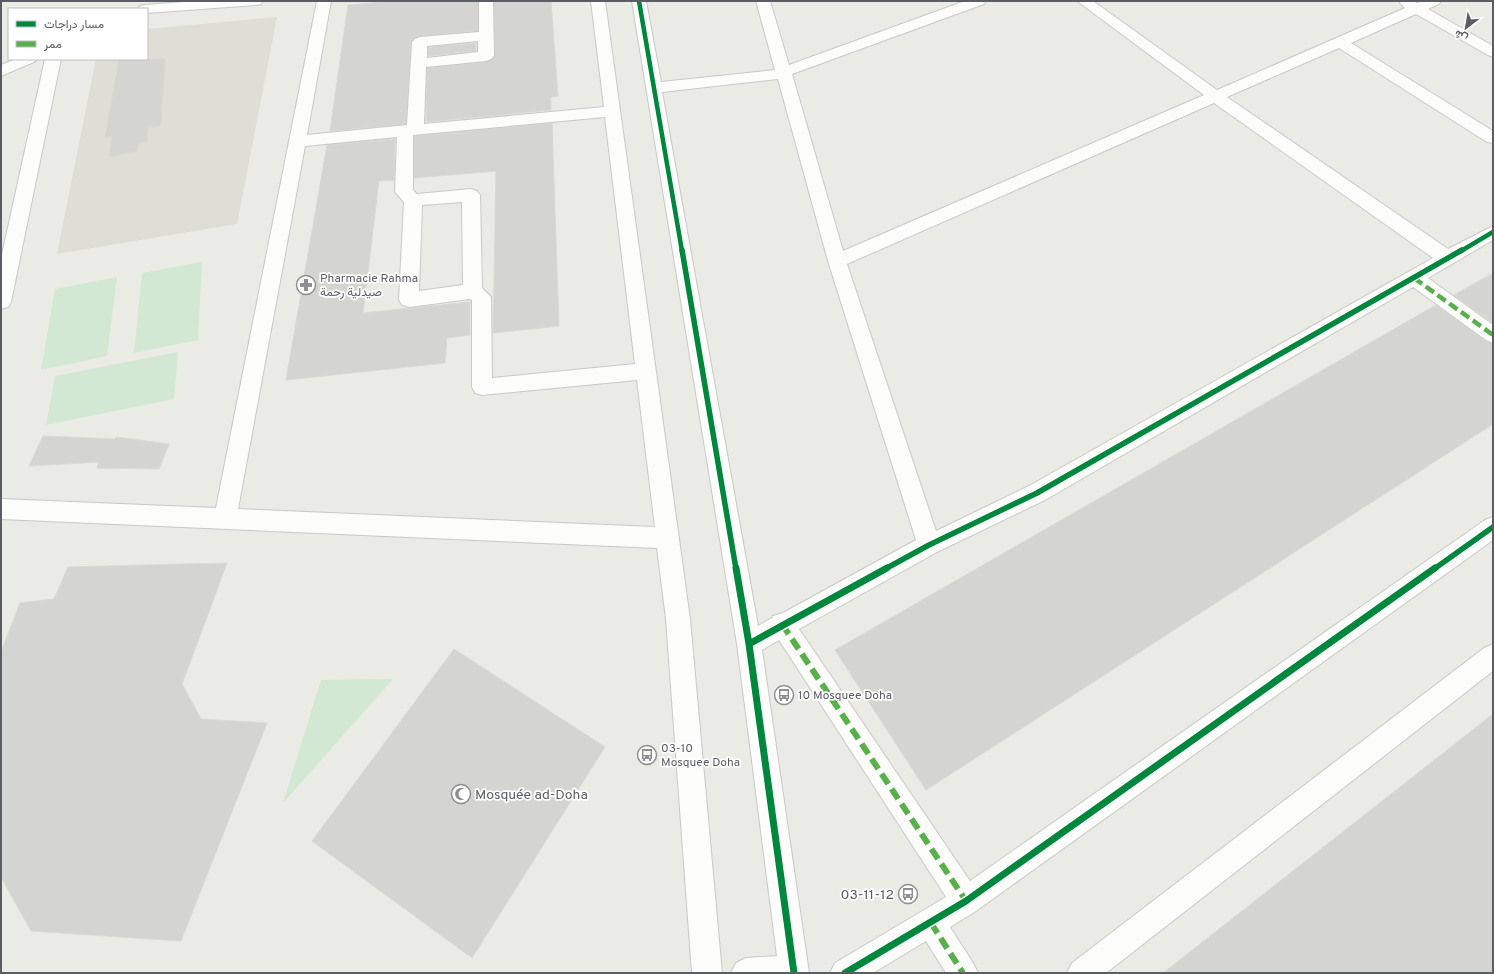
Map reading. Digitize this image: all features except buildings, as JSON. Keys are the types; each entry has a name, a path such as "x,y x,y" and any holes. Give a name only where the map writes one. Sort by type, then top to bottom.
{"street":[{"path":"146,8 158,1"},
{"path":"148,9 256,1"},
{"path":"225,518 324,1"},
{"path":"473,291 471,195 413,200 404,192 410,130 419,63 420,42 486,36 486,1"},
{"path":"598,1 611,111 678,619 707,973"},
{"path":"639,1 748,644 793,973 772,970 746,973"},
{"path":"763,1 837,261 929,545"},
{"path":"654,88 772,76 978,1"},
{"path":"1084,1 1216,96 1447,258"},
{"path":"837,261 1340,42 1411,5 1434,1"},
{"path":"1411,5 1493,52"},
{"path":"1340,42 1493,138"},
{"path":"1,71 27,60"},
{"path":"1,302 53,60"},
{"path":"296,141 611,111"},
{"path":"413,200 409,300 473,291 481,297 482,387 646,371"},
{"path":"748,644 782,624 929,545 1037,493 1493,232"},
{"path":"1414,278 1493,335"},
{"path":"1,509 668,538"},
{"path":"845,973 932,923 966,901 1493,527"},
{"path":"782,624 966,901"},
{"path":"1082,973 1493,656"},
{"path":"932,923 963,973"}],"shaded area":[{"path":"277,17 237,224 57,254 96,60 148,60 148,29"}],"green space":[{"path":"202,262 198,340 134,353 142,273"},
{"path":"117,277 107,356 41,370 55,289"},
{"path":"178,352 174,399 46,425 55,376"},
{"path":"393,679 283,803 321,680"}],"marked path":[{"path":"1414,278 1493,335"},
{"path":"782,624 966,901"},
{"path":"931,923 963,973"}],"cycle path":[{"path":"639,1 749,644 794,973"},
{"path":"749,644 929,545 1037,493 1493,232"},
{"path":"845,973 966,901 1493,527"}],"place":[{"name":"Pharmacie Rahma صيدلية رحمة","path":"306,285"},
{"name":"10 Mosquee Doha","path":"784,695"},
{"name":"03-10 Mosquee Doha","path":"647,755"},
{"name":"Mosquée ad-Doha","path":"461,794"},
{"name":"03-11-12","path":"908,894"}]}
